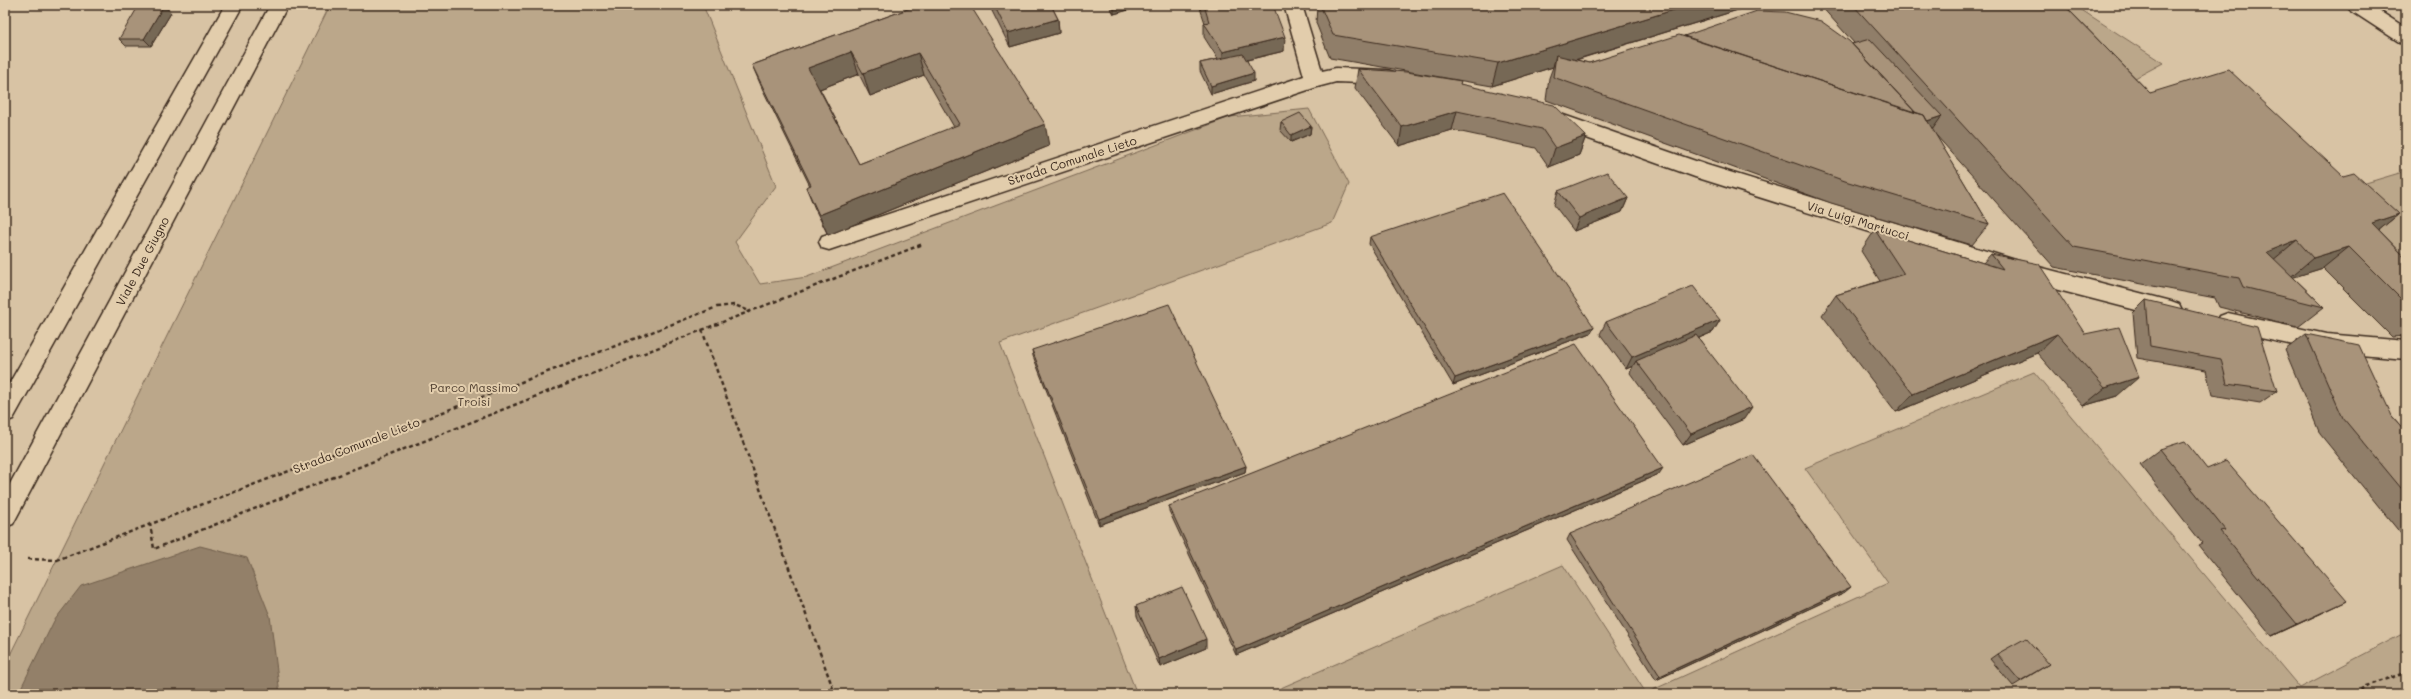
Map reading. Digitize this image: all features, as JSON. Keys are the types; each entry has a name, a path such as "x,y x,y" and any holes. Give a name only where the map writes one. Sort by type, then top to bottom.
{"street":[{"path":"5,412 234,5"},
{"name":"Viale Due Giugno","path":"5,516 279,5"},
{"path":"1293,5 1315,80 1336,75 1368,74 1406,79"},
{"path":"2356,5 2406,37"},
{"name":"Strada Comunale Lieto","path":"829,242 1315,80"},
{"name":"Via Luigi Martucci","path":"1533,112 1702,171 2035,276 2133,302 2187,314"},
{"path":"2210,318 2326,343 2406,350"}],"path":[{"name":"Strada Comunale Lieto","path":"28,559 57,560 717,306 735,305 751,312"},
{"path":"150,523 154,549 702,330 835,694"},
{"path":"2354,694 2366,686 2406,673"}],"green space":[{"name":"Parco Massimo Troisi","path":"330,5 703,5 776,186 735,242 760,284 807,277 1230,117 1309,109 1349,184 1332,223 1000,343 1137,694 5,694 5,665"},
{"path":"2025,5 2074,5 2163,63 2109,92"},
{"path":"2406,171 2406,300 2329,194"},
{"path":"2034,372 2300,688 2406,632 2406,694 1267,694 1563,565 1646,693 1888,583 1805,468"}],"shaded area":[{"path":"200,546 247,558 270,616 280,694 18,694 54,621 81,586"}],"building":[{"path":"139,5 164,5 144,39 119,39"},
{"path":"919,5 970,5 1045,124 819,215 806,187 811,185 752,65","holes":["851,52 863,73 918,53 960,124 859,164 808,68"]},
{"path":"994,5 1051,5 1058,19 1008,33"},
{"path":"1204,5 1273,5 1285,37 1223,52 1204,23 1209,22"},
{"path":"1320,5 1690,5 1498,63 1333,35"},
{"path":"1853,5 2064,5 2150,93 2228,69 2343,176 2354,173 2399,214 2372,223 2406,258 2406,304 2349,247 2313,258 2297,240 2267,252 2324,307 2243,287 2239,278 2074,247"},
{"path":"1757,11 1785,12 1821,21 1849,41 1916,113 1684,36"},
{"path":"1679,35 1924,115 1989,224 1845,181 1553,77 1556,55 1589,63"},
{"path":"1870,39 1942,116 1927,121 1924,115 1916,113 1852,44"},
{"path":"1243,54 1254,73 1211,86 1200,63"},
{"path":"1358,69 1407,72 1461,81 1460,84 1554,105 1586,136 1555,148 1542,129 1457,111 1402,127"},
{"path":"1300,113 1311,126 1291,135 1281,122"},
{"path":"1607,172 1628,198 1579,218 1558,191"},
{"path":"1503,193 1594,327 1455,378 1370,237"},
{"path":"1875,230 2003,269 1991,254 2039,264 2085,334 2119,327 2139,377 2105,388 2057,334 1913,394 1836,295 1904,274"},
{"path":"1693,286 1720,320 1632,357 1606,322"},
{"path":"2146,300 2257,327 2277,391 2227,384 2221,359 2150,346"},
{"path":"1169,304 1246,466 1099,519 1032,350"},
{"path":"2306,334 2359,345 2392,416 2406,432 2406,494 2343,418"},
{"path":"1696,335 1752,407 1691,434 1636,361"},
{"path":"1576,344 1663,468 1236,650 1169,506"},
{"path":"2185,441 2207,469 2226,461 2347,601 2297,624 2220,531 2225,530 2160,449"},
{"path":"1753,455 1851,587 1660,676 1570,534"},
{"path":"1182,587 1206,639 1159,659 1136,606"},
{"path":"2026,638 2049,664 2020,681 1997,654"}]}
